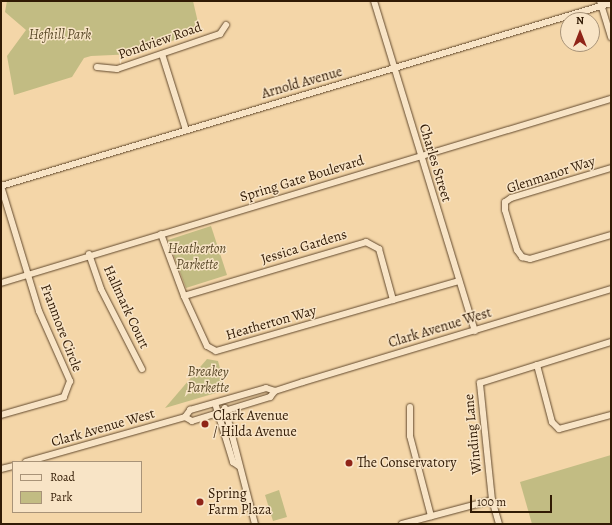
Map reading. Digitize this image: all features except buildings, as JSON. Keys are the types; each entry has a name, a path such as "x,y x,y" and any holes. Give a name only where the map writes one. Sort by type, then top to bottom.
{"street":[{"name":"Charles Street","path":"374,1 475,331"},
{"name":"Arnold Avenue","path":"1,186 601,4 611,4"},
{"path":"601,4 611,37"},
{"name":"Pondview Road","path":"97,67 118,69 220,34 226,25"},
{"path":"162,54 186,130"},
{"name":"Spring Gate Boulevard","path":"1,283 89,254 611,100"},
{"name":"Glenmanor Way","path":"611,168 511,198 505,202 505,210 517,250 522,257 530,259 611,234"},
{"name":"Franmore Circle","path":"1,186 39,311 67,374 69,389 64,397 1,415"},
{"name":"Heatherton Way","path":"161,234 184,296 208,346 220,351 459,281"},
{"name":"Jessica Gardens","path":"184,296 366,242 378,248 393,300"},
{"name":"Hallmark Court","path":"89,254 101,289 142,369"},
{"name":"Clark Avenue West","path":"185,417 192,421 270,397 275,391 611,289"},
{"name":"Winding Lane","path":"498,524 492,500 480,383 611,342"},
{"path":"537,365 552,422 560,429 611,416"},
{"name":"Clark Avenue West","path":"30,461 185,417 190,410 266,388 275,391"},
{"path":"223,401 241,459 239,466 256,524"},
{"path":"215,404 233,462 239,466"},
{"path":"410,407 410,436 430,516"},
{"path":"1,469 12,466"},
{"path":"402,524 492,500"}],"green space":[{"name":"Hefhill Park","path":"7,1 193,1 200,31 135,54 91,56 84,58 72,77 14,95 7,56 26,30 5,12"},
{"name":"Heatherton Parkette","path":"211,226 227,275 186,288 168,240"},
{"name":"Breakey Parkette","path":"207,359 218,361 226,390 165,408"},
{"path":"611,455 611,524 532,524 520,482"},
{"path":"279,490 287,517 273,521 265,495"}],"place":[{"name":"Clark Avenue / Hilda Avenue","path":"205,424"},
{"name":"The Conservatory","path":"349,463"},
{"name":"Spring Farm Plaza","path":"200,502"}]}
